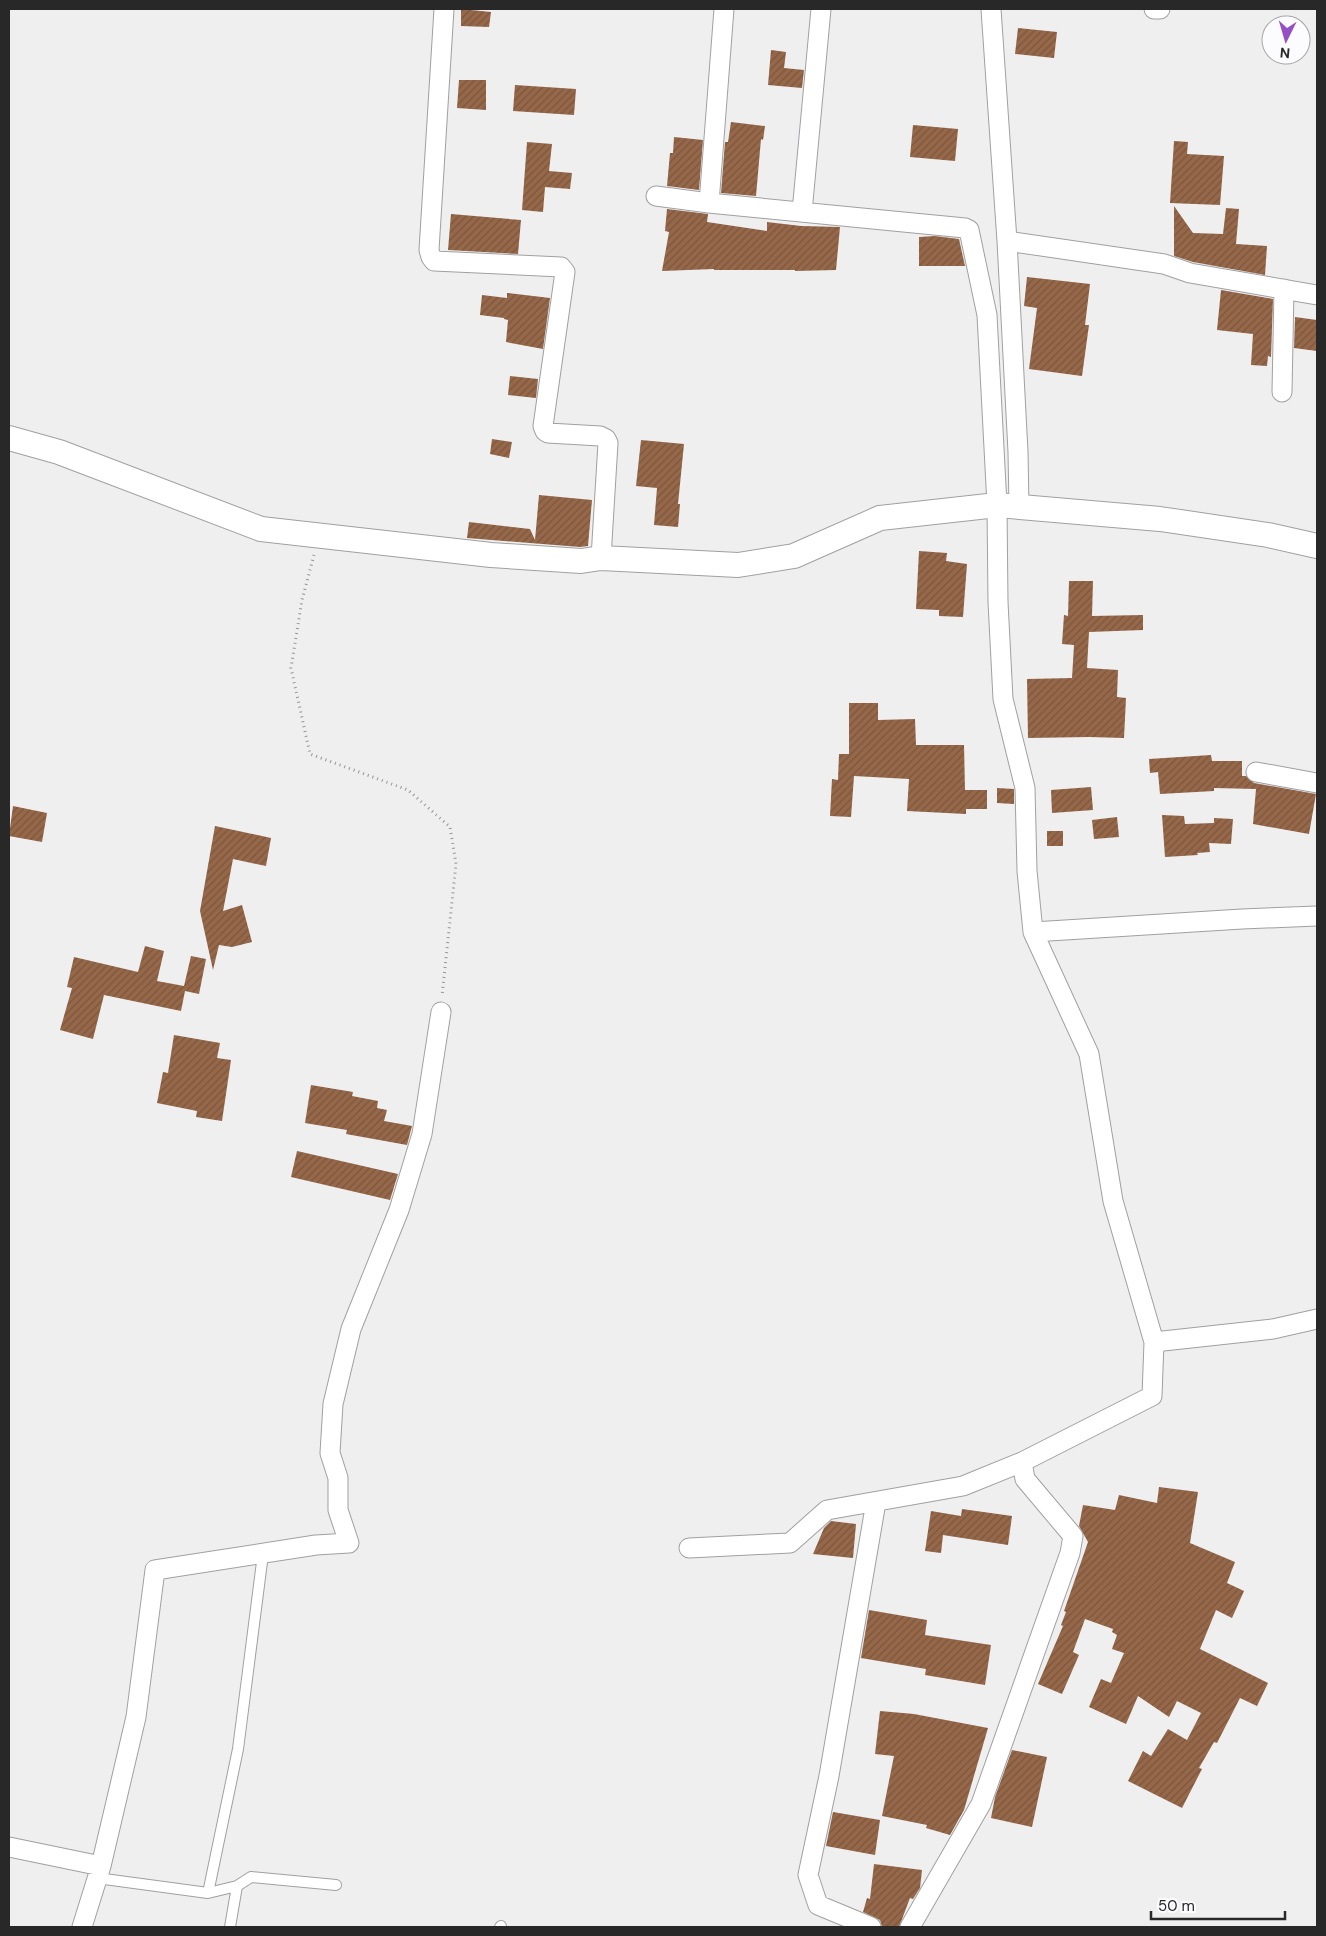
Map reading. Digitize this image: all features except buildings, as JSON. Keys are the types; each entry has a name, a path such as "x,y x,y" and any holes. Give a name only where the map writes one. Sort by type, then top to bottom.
{"street":[{"path":"444,9 429,250 431,257 434,261 561,267 565,272 543,426 545,431 548,432 606,438 608,449 601,558"},
{"path":"709,203 724,9"},
{"path":"802,212 821,9"},
{"path":"689,1548 790,1544 827,1510 962,1486 1022,1462 1152,1396 1154,1342 1113,1202 1088,1054 1033,932 1027,871 1025,788 1003,699 998,602 1008,506 1018,452 1007,241 991,9"},
{"path":"1154,9 1160,9"},
{"path":"656,196 970,230 987,315 1008,506"},
{"path":"1007,241 1164,264 1190,272 1317,295"},
{"path":"1282,392 1284,289"},
{"path":"9,438 59,452 261,529 491,555 581,561 601,558 738,565 794,556 880,518 1008,506 1160,519 1268,535 1317,546"},
{"path":"1256,772 1317,783"},
{"path":"1033,932 1242,918 1317,916"},
{"path":"82,1927 99,1872 136,1717 155,1570 316,1545 349,1543 338,1510 338,1478 330,1453 333,1404 351,1329 399,1210 422,1134 441,1012"},
{"path":"1154,1342 1273,1329 1317,1319"},
{"path":"910,1927 981,1804 1070,1553 1073,1536 1025,1479 1022,1462"},
{"path":"871,1927 818,1905 808,1875 829,1776 876,1502"},
{"path":"9,1847 99,1872"}],"lane":[{"path":"208,1893 238,1749 263,1554"},
{"path":"99,1872 208,1893 238,1886 251,1877 336,1885"},
{"path":"230,1927 238,1886"}],"path":[{"path":"319,535 302,600 291,668 310,754 408,790 450,827 456,864 441,1012"}]}
